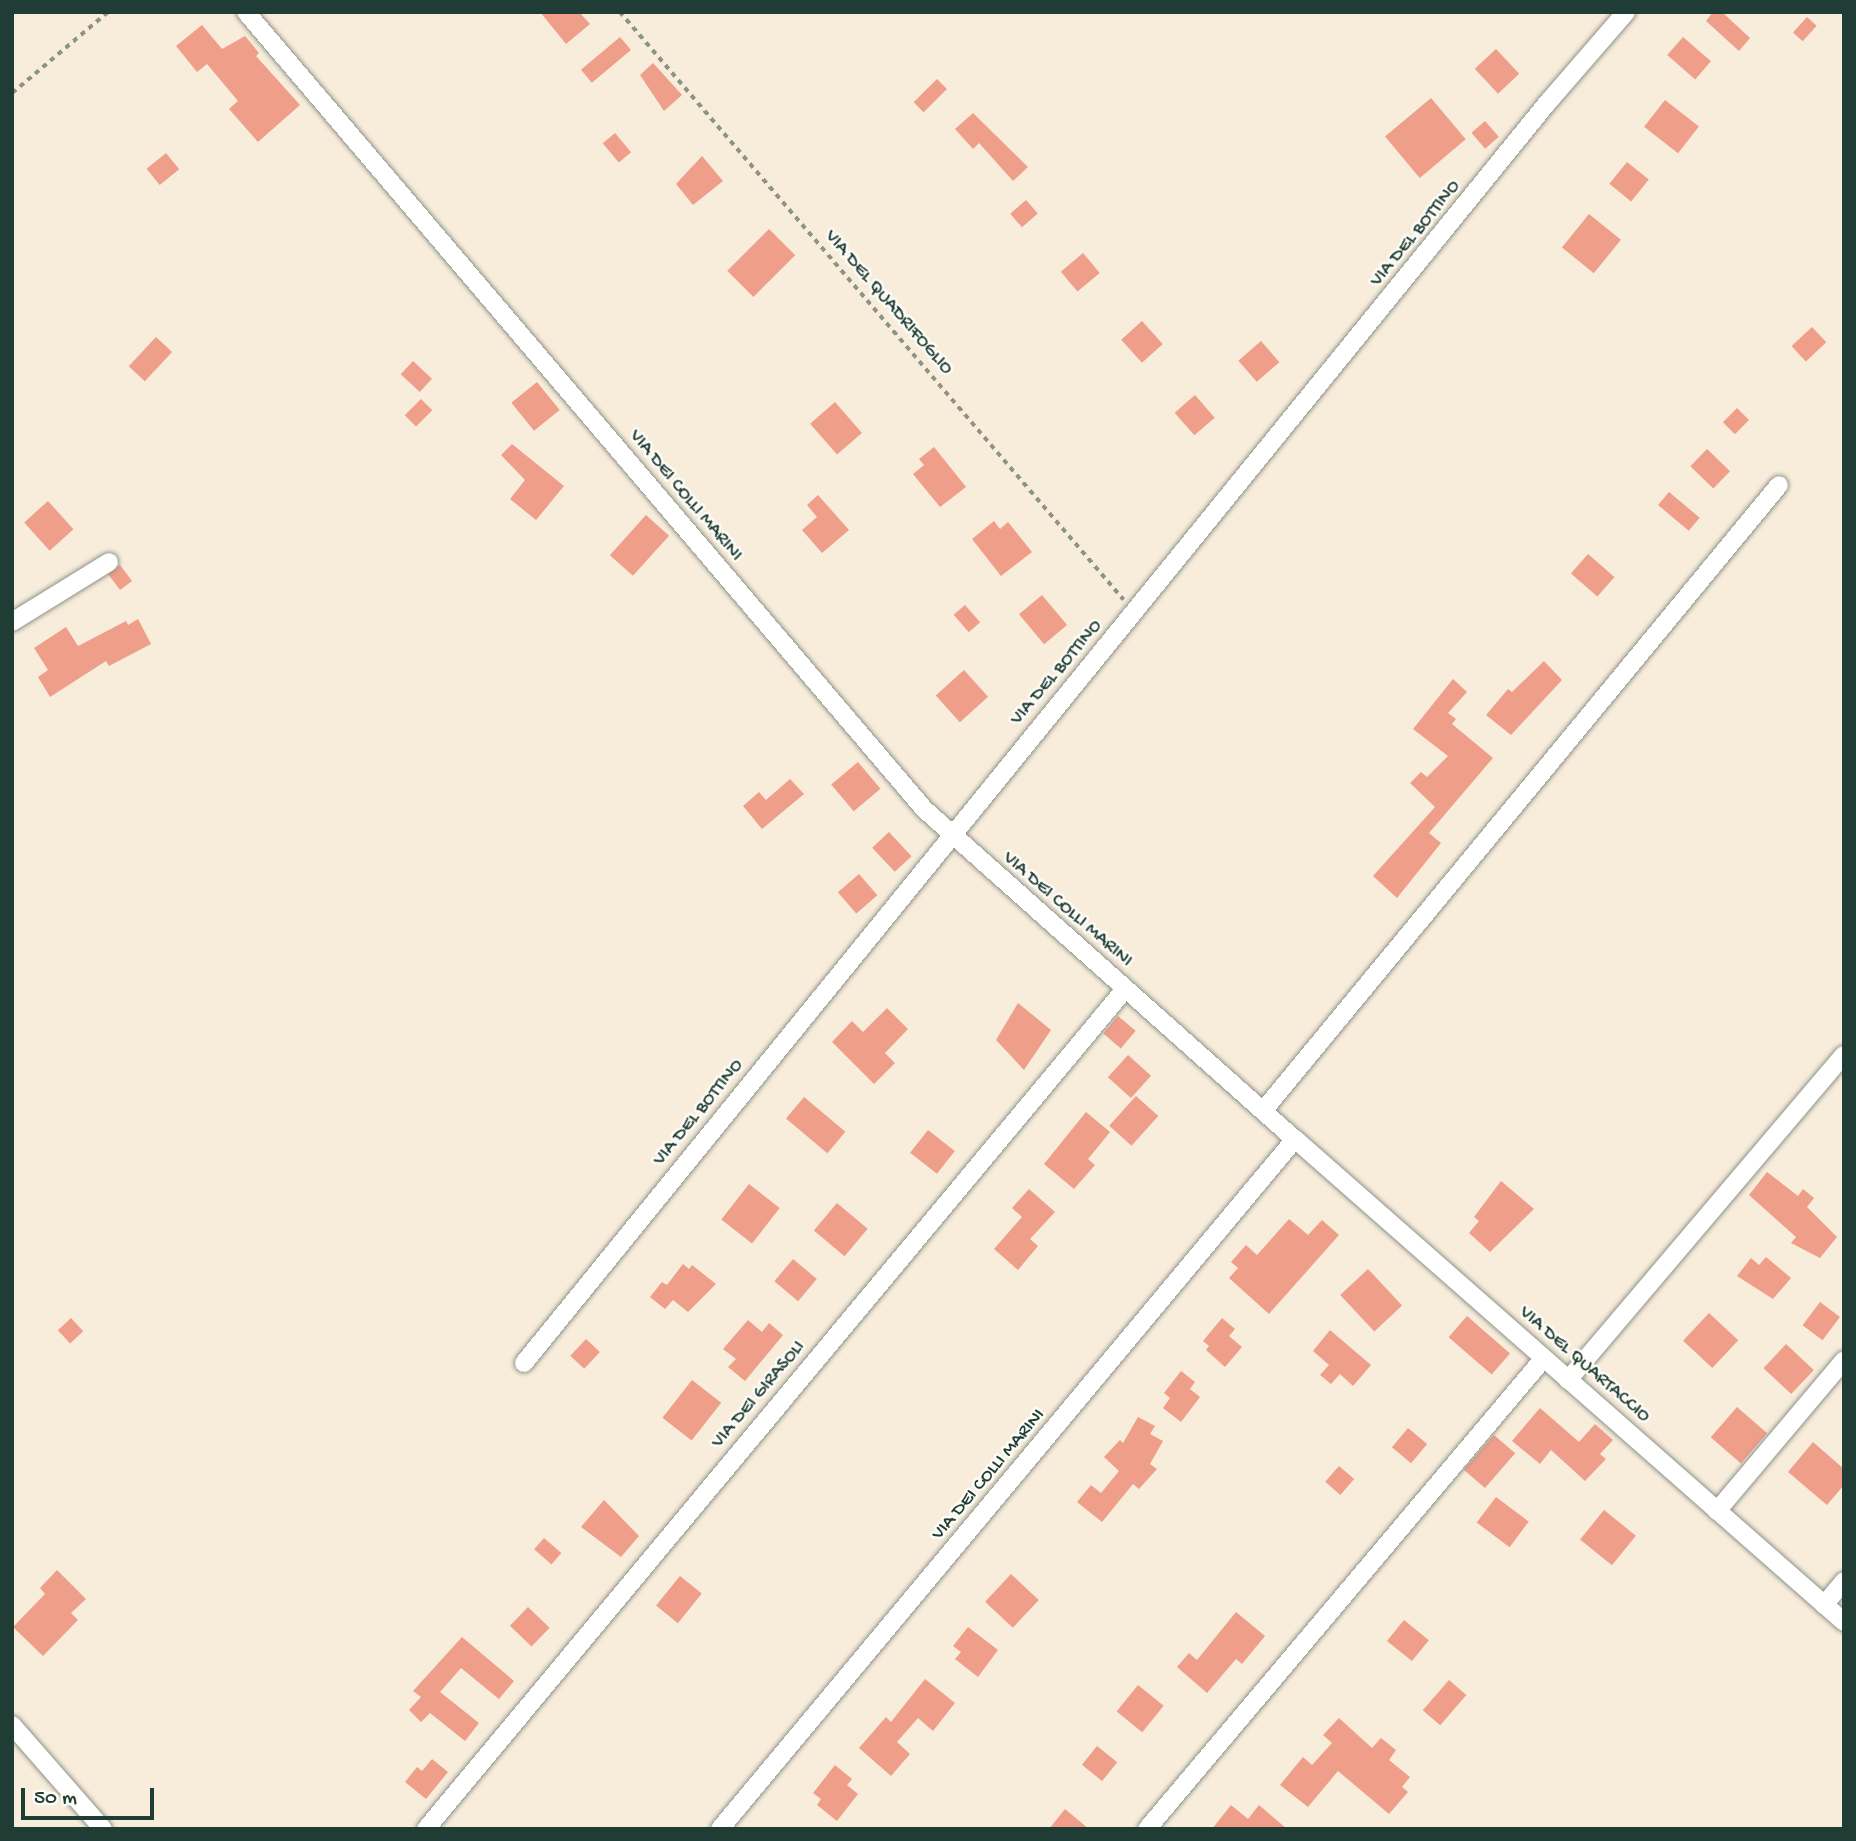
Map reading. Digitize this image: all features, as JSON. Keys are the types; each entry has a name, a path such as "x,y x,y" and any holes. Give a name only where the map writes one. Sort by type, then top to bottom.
{"street":[{"name":"VIA DEI COLLI MARINI","path":"246,12 951,836 1296,1139 720,1829"},
{"name":"VIA DEL BOTTINO","path":"524,1363 1549,101 1626,12"},
{"path":"1263,1111 1779,485"},
{"path":"12,622 108,562"},
{"name":"VIA DEI GIRASOLI","path":"426,1829 1125,989"},
{"path":"1568,1380 1844,1055"},
{"name":"VIA DEL QUARTACCIO","path":"1296,1139 1844,1622"},
{"path":"1147,1829 1544,1358"},
{"path":"1717,1511 1844,1360"},
{"path":"1824,1605 1844,1581"},
{"path":"12,1725 103,1829"}],"path":[{"path":"12,93 108,12"},
{"name":"VIA DEL QUADRIFOGLIO","path":"620,12 1135,613"}],"building":[{"path":"540,12 579,12 590,24 566,44"},
{"path":"1713,12 1722,12 1750,38 1739,51 1706,21"},
{"path":"1807,17 1817,26 1803,41 1793,33"},
{"path":"202,25 222,49 245,36 259,53 256,56 300,105 258,142 229,109 238,101 207,64 197,72 176,46"},
{"path":"620,37 631,50 592,83 581,70"},
{"path":"1683,37 1711,61 1695,79 1667,55"},
{"path":"1496,49 1519,74 1498,94 1475,69"},
{"path":"653,63 682,95 664,111 640,75"},
{"path":"937,79 947,89 924,112 914,102"},
{"path":"1431,98 1466,139 1420,178 1385,137"},
{"path":"1665,100 1699,126 1678,153 1644,127"},
{"path":"973,113 1028,167 1013,181 979,143 973,149 955,129"},
{"path":"1485,121 1499,137 1485,149 1471,133"},
{"path":"615,133 631,152 619,162 603,143"},
{"path":"166,153 179,169 160,185 147,169"},
{"path":"702,156 723,181 693,205 676,184"},
{"path":"1627,162 1649,180 1631,201 1609,184"},
{"path":"1026,200 1038,214 1022,227 1010,214"},
{"path":"1589,214 1621,240 1594,273 1562,247"},
{"path":"769,229 795,255 753,297 727,271"},
{"path":"1083,253 1100,273 1077,292 1061,272"},
{"path":"1142,321 1163,344 1142,363 1121,340"},
{"path":"1812,327 1826,342 1806,361 1792,346"},
{"path":"156,337 172,352 145,381 129,366"},
{"path":"1261,341 1279,362 1257,382 1238,361"},
{"path":"413,361 432,379 420,392 401,374"},
{"path":"537,382 560,410 534,431 511,403"},
{"path":"1195,395 1215,418 1194,435 1175,413"},
{"path":"421,399 432,410 416,427 405,415"},
{"path":"835,402 862,433 837,455 810,424"},
{"path":"1737,408 1749,420 1735,434 1723,422"},
{"path":"512,444 564,486 536,520 510,499 525,480 501,455"},
{"path":"934,447 966,487 940,507 913,474 924,465 919,459"},
{"path":"1707,449 1730,471 1713,488 1690,466"},
{"path":"1669,492 1700,518 1689,531 1658,505"},
{"path":"818,495 849,530 822,553 802,530 817,517 807,505"},
{"path":"48,501 73,529 50,551 24,522"},
{"path":"646,515 669,536 633,576 610,555"},
{"path":"994,521 1000,529 1008,522 1032,552 1001,576 972,539"},
{"path":"1588,554 1614,577 1597,597 1571,574"},
{"path":"120,565 132,581 120,590 108,574"},
{"path":"1042,595 1067,625 1044,644 1019,614"},
{"path":"965,605 980,622 969,632 954,615"},
{"path":"138,619 151,644 109,666 106,661 50,697 38,677 48,670 34,648 66,627 78,646 126,621 128,625"},
{"path":"1544,661 1562,680 1511,735 1486,715 1508,689 1512,692"},
{"path":"964,670 988,697 960,722 936,695"},
{"path":"1453,679 1467,692 1448,713 1456,719 1452,724 1493,758 1429,833 1441,843 1397,898 1373,876 1435,807 1410,783 1421,772 1427,777 1448,756 1413,729"},
{"path":"858,762 880,789 854,811 831,784"},
{"path":"790,779 804,794 762,829 743,806 759,792 766,800"},
{"path":"889,832 912,856 895,872 872,848"},
{"path":"859,874 877,895 856,914 838,892"},
{"path":"1018,1003 1051,1030 1024,1070 996,1040"},
{"path":"887,1008 908,1029 885,1053 895,1063 874,1084 832,1042 852,1021 863,1032"},
{"path":"1118,1016 1136,1031 1121,1048 1103,1034"},
{"path":"1128,1055 1151,1076 1131,1098 1108,1077"},
{"path":"1136,1096 1158,1116 1132,1146 1109,1126"},
{"path":"804,1097 845,1132 827,1153 786,1118"},
{"path":"1086,1112 1110,1132 1088,1159 1095,1165 1074,1189 1044,1164"},
{"path":"928,1130 955,1151 937,1174 910,1153"},
{"path":"1767,1172 1798,1196 1803,1189 1814,1198 1807,1207 1837,1237 1820,1258 1791,1243 1796,1237 1749,1195"},
{"path":"1501,1181 1534,1209 1490,1252 1469,1233 1479,1221 1474,1217"},
{"path":"749,1184 780,1208 752,1243 721,1219"},
{"path":"1029,1189 1055,1212 1030,1239 1038,1246 1018,1270 994,1249 1022,1217 1012,1208"},
{"path":"837,1203 868,1229 845,1256 814,1231"},
{"path":"1289,1219 1308,1235 1322,1220 1339,1235 1269,1314 1229,1278 1238,1268 1231,1262 1246,1245 1257,1255"},
{"path":"1766,1257 1791,1278 1773,1299 1737,1276 1751,1258 1759,1265"},
{"path":"793,1259 817,1279 798,1301 774,1281"},
{"path":"683,1264 689,1269 692,1265 716,1284 688,1312 673,1300 665,1309 650,1297 662,1282 667,1285"},
{"path":"1368,1269 1402,1306 1374,1331 1340,1295"},
{"path":"1820,1302 1840,1317 1823,1340 1803,1325"},
{"path":"1709,1313 1738,1340 1712,1368 1683,1341"},
{"path":"1467,1316 1510,1353 1492,1375 1449,1337"},
{"path":"71,1318 83,1331 70,1343 58,1330"},
{"path":"1222,1318 1235,1329 1229,1336 1242,1347 1225,1367 1206,1350 1209,1346 1203,1341"},
{"path":"748,1320 762,1332 769,1323 783,1335 745,1381 728,1367 736,1359 723,1349"},
{"path":"1330,1330 1371,1365 1353,1386 1340,1374 1331,1384 1320,1375 1329,1365 1313,1351"},
{"path":"586,1339 600,1352 584,1369 570,1356"},
{"path":"1786,1344 1814,1370 1791,1394 1763,1368"},
{"path":"1181,1371 1195,1382 1190,1389 1200,1397 1181,1422 1163,1408 1170,1398 1164,1393"},
{"path":"692,1380 721,1403 692,1441 662,1418"},
{"path":"1737,1407 1767,1433 1741,1463 1711,1437"},
{"path":"1540,1408 1579,1442 1595,1424 1613,1440 1600,1454 1606,1459 1585,1481 1551,1450 1540,1464 1512,1441"},
{"path":"1138,1417 1155,1426 1150,1434 1163,1441 1150,1464 1157,1469 1139,1489 1133,1484 1102,1522 1077,1502 1091,1485 1101,1493 1119,1471 1104,1457 1120,1440 1123,1443"},
{"path":"1408,1428 1427,1444 1411,1463 1392,1447"},
{"path":"1494,1435 1515,1453 1485,1488 1464,1470"},
{"path":"1813,1442 1844,1469 1844,1485 1827,1505 1788,1472"},
{"path":"1339,1466 1354,1479 1340,1495 1325,1482"},
{"path":"1496,1497 1529,1522 1509,1547 1477,1523"},
{"path":"604,1500 639,1536 621,1557 581,1527"},
{"path":"1604,1510 1636,1536 1612,1565 1580,1540"},
{"path":"544,1538 561,1553 552,1564 534,1549"},
{"path":"57,1570 86,1599 71,1613 78,1620 43,1656 13,1627 45,1594 40,1588"},
{"path":"1011,1574 1039,1600 1013,1628 985,1602"},
{"path":"680,1576 702,1594 678,1623 656,1606"},
{"path":"528,1607 550,1628 532,1647 510,1626"},
{"path":"1236,1612 1265,1636 1242,1664 1236,1659 1207,1693 1177,1667 1189,1653 1197,1660"},
{"path":"1404,1620 1429,1640 1412,1661 1387,1641"},
{"path":"968,1627 998,1650 978,1677 955,1659 961,1652 953,1646"},
{"path":"462,1637 514,1681 499,1699 461,1668 440,1692 479,1723 465,1741 430,1713 421,1722 409,1710 421,1697 413,1691"},
{"path":"925,1679 955,1703 933,1731 918,1718 897,1742 910,1754 891,1776 859,1748 886,1717 891,1722"},
{"path":"1449,1680 1466,1695 1440,1725 1423,1710"},
{"path":"1138,1685 1164,1706 1142,1732 1117,1711"},
{"path":"1339,1718 1372,1748 1381,1738 1396,1750 1389,1760 1410,1777 1402,1787 1408,1792 1389,1814 1338,1771 1308,1807 1280,1785 1303,1757 1312,1765 1332,1743 1323,1735"},
{"path":"1097,1746 1117,1762 1102,1781 1082,1765"},
{"path":"432,1759 448,1772 426,1799 405,1782 417,1767 422,1771"},
{"path":"835,1765 852,1779 847,1785 858,1794 837,1821 817,1805 821,1799 813,1793"},
{"path":"1231,1805 1248,1819 1259,1805 1287,1829 1212,1829"},
{"path":"1065,1809 1089,1829 1049,1829"}]}
